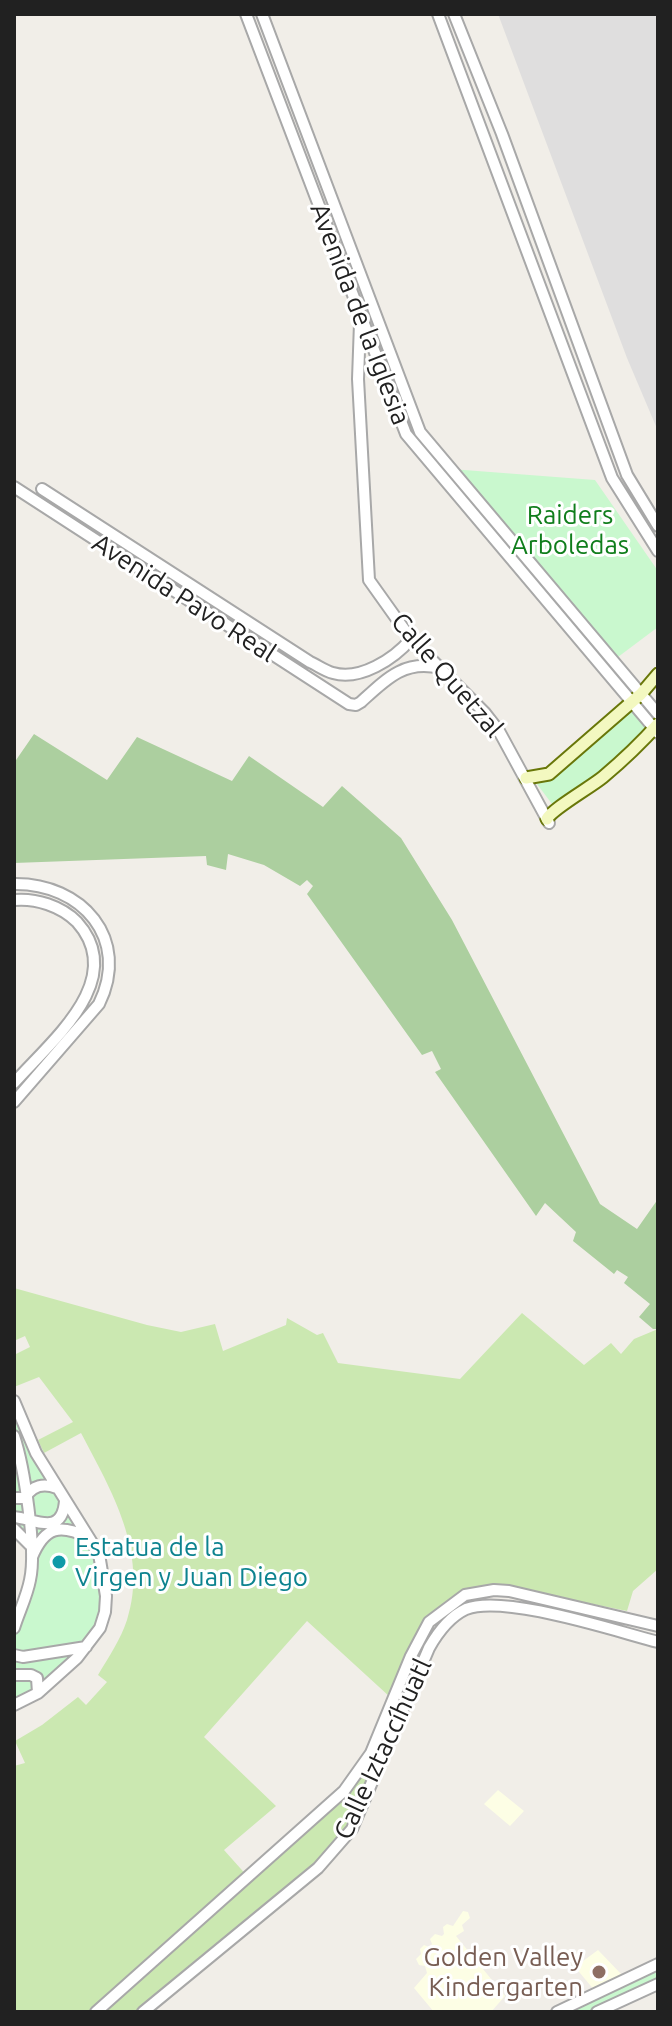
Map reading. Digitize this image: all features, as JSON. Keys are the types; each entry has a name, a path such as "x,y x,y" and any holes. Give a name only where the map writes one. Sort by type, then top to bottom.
{"main road":[{"path":"526,778 549,774 641,694 658,674"},
{"path":"548,821 550,813 565,806 603,777 657,729"}],"street":[{"name":"Avenida de la Iglesia","path":"246,14 406,434 657,729"},
{"name":"Avenida de la Iglesia","path":"262,14 420,432 658,714"},
{"path":"438,14 612,478 658,551"},
{"path":"454,14 502,134 627,475 658,526"},
{"name":"Calle Quetzal","path":"360,317 358,379 369,580 411,639 492,722 548,821"},
{"path":"358,379 369,369 383,373"},
{"name":"Avenida Pavo Real","path":"14,487 349,704 356,705 406,668 423,664 442,669"},
{"name":"Avenida Pavo Real","path":"42,489 310,662 333,673 360,673 395,654 411,639"},
{"path":"14,884 35,885 60,892 80,904 96,920 101,931 109,957 109,972 99,1004 14,1102"},
{"path":"14,900 40,902 72,917 89,941 94,969 91,988 83,1005 14,1083"},
{"path":"14,1401 36,1453 99,1554 106,1596 100,1628 77,1658 38,1693 14,1705"},
{"path":"14,1436 18,1449 20,1498 29,1518 32,1557 30,1580 14,1628"},
{"path":"14,1466 18,1449"},
{"path":"20,1498 37,1487 46,1485 57,1488"},
{"path":"14,1517 29,1518 43,1524 53,1523 63,1514 65,1501"},
{"path":"14,1529 30,1545"},
{"path":"32,1557 38,1542 55,1530 69,1529 90,1538"},
{"name":"Calle Iztaccíhuatl","path":"96,2012 344,1791 359,1773 376,1743 411,1656 429,1622 465,1595 509,1591 658,1626"},
{"name":"Calle Iztaccíhuatl","path":"143,2012 318,1868 338,1848 352,1829 429,1648 438,1633 455,1616 479,1606 515,1606 658,1642"},
{"path":"14,1655 23,1657 86,1647"},
{"path":"14,1675 37,1678 38,1693"},
{"path":"557,2012 658,1964"},
{"path":"597,2012 658,1984"}],"shaded area":[{"path":"498,14 658,14 658,431 627,358"},
{"path":"498,1790 524,1811 510,1826 484,1804"},
{"path":"463,1911 468,1912 470,1918 462,1925 464,1931 456,1936 505,1996 491,2012 434,2012 414,1988 427,1973 425,1966 419,1965 416,1959 421,1954 420,1949 432,1944 430,1939 435,1934 442,1936 443,1927 447,1924 453,1926"},
{"name":"Golden Valley Kindergarten","path":"598,1950 624,1977 595,1991 575,1967"}],"green space":[{"name":"Raiders Arboledas","path":"451,469 595,480 658,571 658,627 618,657"},
{"path":"631,706 651,729 602,776 556,805 552,804 534,780 557,775"},
{"path":"34,734 107,780 137,737 232,781 249,756 323,807 342,786 401,838 452,920 600,1204 637,1229 658,1199 658,1329 653,1329 639,1317 650,1304 624,1283 628,1277 617,1270 614,1274 573,1241 576,1232 545,1203 536,1216 435,1072 441,1069 432,1051 422,1055 307,894 313,886 307,880 300,886 264,865 228,854 226,870 207,865 206,856 14,863 14,763"},
{"path":"14,1288 181,1332 215,1324 223,1351 286,1325 287,1318 317,1335 323,1333 338,1363 460,1379 522,1313 584,1365 611,1343 621,1354 634,1339 658,1329 658,1569 633,1591 627,1611 498,1585 455,1596 419,1629 390,1697 307,1621 204,1737 276,1806 224,1850 249,1878 348,1793 370,1763 373,1764 346,1826 325,1853 297,1880 137,2012 14,2012 14,1766 25,1763 15,1741 78,1697 86,1705 107,1682 98,1675 127,1620 133,1595 133,1571 124,1523 81,1433 44,1453 38,1440 73,1422 39,1377 14,1387 14,1355 30,1347 25,1336 14,1341"},
{"path":"14,1419 79,1519 101,1576 104,1603 99,1627 84,1649 62,1670 14,1705 14,1633 32,1555 14,1528 14,1467 19,1449"},
{"path":"658,1969 658,1981 592,2012 569,2012"}],"place":[{"name":"Estatua de la Virgen y Juan Diego","path":"59,1562"},
{"name":"Golden Valley Kindergarten","path":"599,1972"}]}
